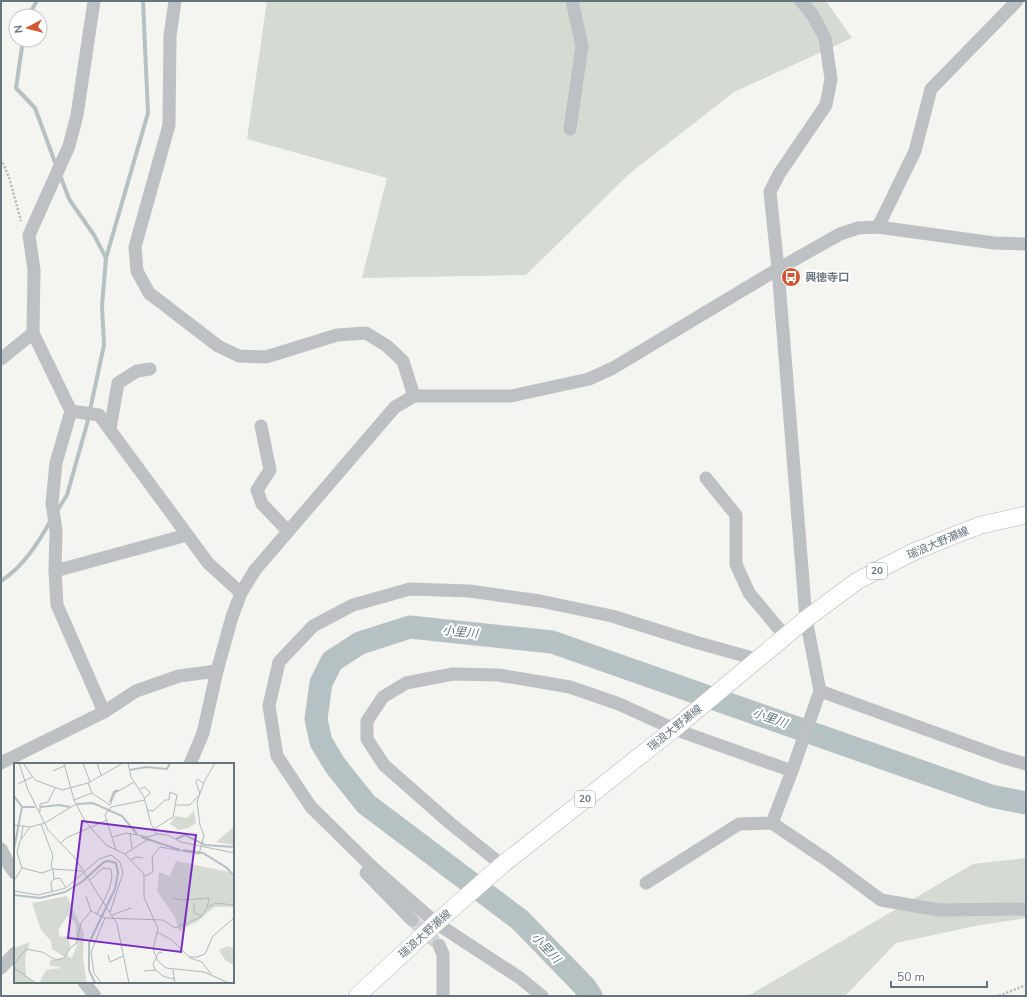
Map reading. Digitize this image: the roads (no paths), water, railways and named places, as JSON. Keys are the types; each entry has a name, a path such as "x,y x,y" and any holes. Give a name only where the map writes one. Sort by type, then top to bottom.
{"main road":[{"name":"瑞浪大野瀬線","path":"356,996 496,870 677,726 806,619 857,581 911,553 954,535 981,525 1026,515"}],"street":[{"path":"94,1 77,115 69,146 29,235 34,270 33,333 71,411 56,463 52,503 56,531 55,571 57,605 104,712"},
{"path":"175,1 170,36 169,125 135,247 137,271 149,293 218,346 239,356 266,356 337,335 366,333 387,346 403,361 414,396"},
{"path":"570,129 582,46 572,1"},
{"path":"772,823 792,772 820,691 806,619 778,269 770,192 779,174 826,105 831,79 825,38 812,14 801,1"},
{"path":"878,227 915,151 931,90 1019,4"},
{"path":"190,763 203,733 217,671 232,617 241,593 255,570 395,407 414,396 512,396 589,379 613,368 778,269 840,234 858,228 878,227 994,243 1026,244"},
{"path":"1,359 33,333"},
{"path":"110,429 118,383 137,371 150,369"},
{"path":"71,411 100,415 208,563 241,593"},
{"path":"260,426 270,470 257,490 262,504 288,531"},
{"path":"706,478 736,515 736,564 749,593 785,636"},
{"path":"55,571 187,535"},
{"path":"542,996 372,867 311,807 277,756 269,706 279,662 313,626 353,605 410,589 469,592 540,601 612,616 753,662"},
{"path":"1,763 104,712 136,691 179,676 217,671"},
{"path":"496,870 451,824 384,765 368,739 367,721 383,697 406,683 453,674 499,675 570,687 677,726 792,772"},
{"path":"820,691 1002,758 1026,764"},
{"path":"646,884 739,824 772,823 827,860 882,900 939,910 1026,909"},
{"path":"1,849 8,865 14,872"},
{"path":"372,867 366,873 412,920"},
{"path":"439,945 443,954 443,996"},
{"path":"1,968 14,954"},
{"path":"85,983 95,996"}],"waterway":[{"path":"33,8 37,1"},
{"path":"57,511 67,495 87,424 104,345 102,306 106,258 148,113 143,1"},
{"path":"22,48 16,88 35,108 56,165"},
{"path":"60,175 69,199 94,235 106,258"},
{"path":"1,581 17,568 30,554 51,520"},
{"name":"小里川","path":"591,996 585,987 520,920 366,804 335,765 321,742 316,719 321,683 332,661 360,643 410,627 552,642 991,796 1026,803"}],"tunnel":[{"path":"412,920 439,945"}],"place":[{"name":"興徳寺口","path":"791,277"}]}
